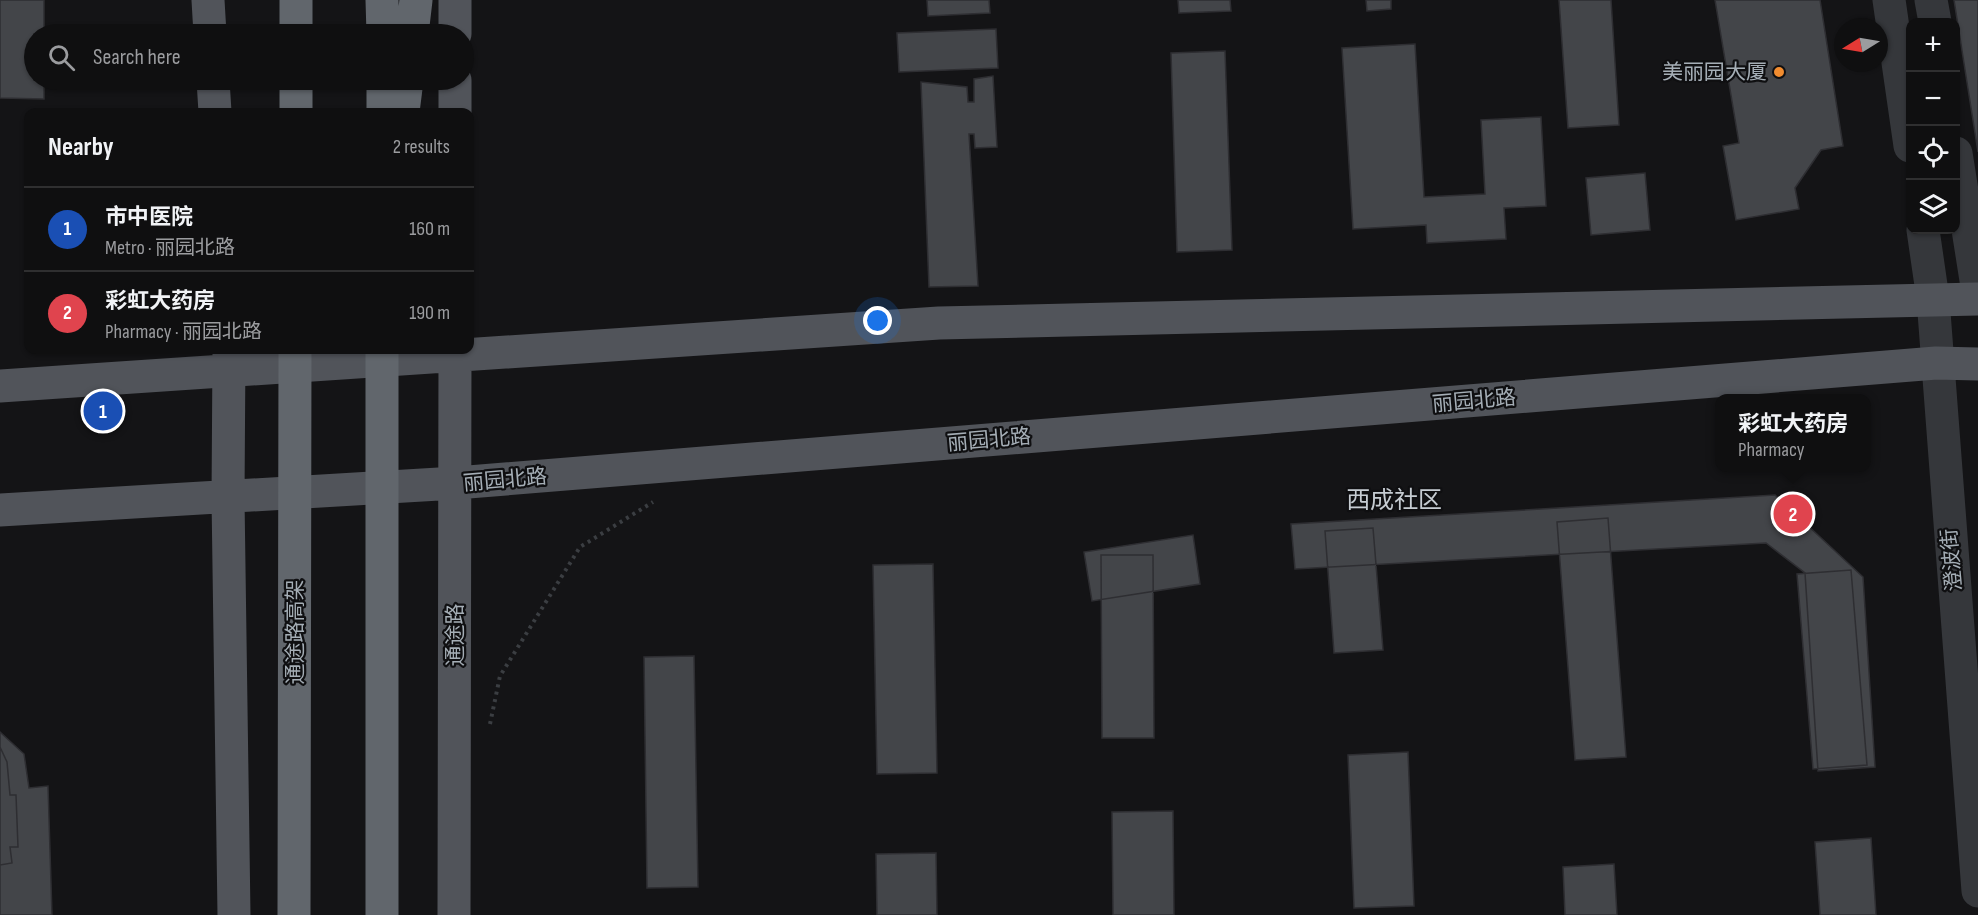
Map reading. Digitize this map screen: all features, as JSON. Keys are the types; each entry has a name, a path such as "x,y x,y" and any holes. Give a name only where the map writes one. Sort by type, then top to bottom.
{"highway":[{"path":"296,0 296,24"},
{"path":"382,0 383,24"},
{"path":"413,24 416,0"},
{"path":"296,90 296,108"},
{"path":"383,90 383,108"},
{"path":"403,108 405,90"},
{"name":"通途路高架","path":"294,915 295,354"},
{"path":"382,354 382,915"}],"main road":[{"path":"208,0 209,24"},
{"path":"455,0 455,24"},
{"path":"214,90 215,108"},
{"path":"455,90 455,108"},
{"path":"474,351 939,323 1978,299"},
{"path":"0,386 230,360 399,354"},
{"name":"通途路","path":"454,915 455,354"},
{"path":"230,360 228,498 234,915"},
{"name":"丽园北路","path":"0,510 456,483 1936,363 1978,364"}],"street":[{"path":"1889,0 1908,126"},
{"path":"1931,0 1934,18"},
{"path":"1960,178 1978,292"},
{"name":"澄波街","path":"1924,234 1933,299 1936,363 1978,891"}],"path":[{"path":"489,730 500,676 580,547 658,499"}],"building":[{"path":"0,0 44,0 44,24 24,24 24,90 44,90 44,99 0,98"},
{"path":"927,0 989,0 990,13 928,16"},
{"path":"1178,0 1230,0 1231,11 1179,13"},
{"path":"1366,0 1391,0 1391,9 1367,11"},
{"path":"1559,0 1611,0 1619,125 1568,128"},
{"name":"美丽园大厦","path":"1715,0 1820,0 1843,146 1821,150 1795,188 1799,209 1736,220 1723,146 1739,143"},
{"path":"1954,0 1978,0 1978,152 1960,38 1960,18 1957,18"},
{"path":"996,29 998,68 899,72 897,33"},
{"path":"1415,44 1424,197 1485,194 1481,120 1541,117 1546,206 1504,208 1506,239 1427,243 1426,225 1353,229 1342,48"},
{"path":"1225,51 1232,250 1177,252 1171,53"},
{"path":"993,76 997,147 975,148 974,134 969,134 978,286 929,287 921,82 967,87 968,102 974,102 974,79"},
{"path":"1645,173 1650,230 1591,235 1586,178"},
{"path":"1775,495 1863,577 1875,767 1818,771 1805,573 1766,543 1295,569 1291,524"},
{"path":"1608,518 1626,757 1575,760 1557,522"},
{"path":"1373,528 1383,650 1334,653 1325,531"},
{"path":"1193,535 1200,584 1092,601 1084,552"},
{"path":"1101,555 1153,555 1154,738 1102,738"},
{"path":"933,564 937,773 877,774 873,565"},
{"path":"1851,570 1867,765 1813,769 1797,574"},
{"path":"694,656 698,887 647,888 644,657"},
{"path":"0,732 24,754 29,788 48,786 52,915 0,915"},
{"path":"0,747 7,762 10,795 16,795 18,847 10,847 12,863 0,865"},
{"path":"1408,752 1414,906 1354,908 1348,755"},
{"path":"1173,811 1174,915 1113,915 1112,812"},
{"path":"1871,838 1876,915 1820,915 1815,842"},
{"path":"936,853 937,915 877,915 876,854"},
{"path":"1614,864 1617,915 1565,915 1563,867"}],"place":[{"name":"美丽园大厦","path":"1779,72"},
{"name":"市中医院","path":"103,411"},
{"name":"彩虹大药房","path":"1793,514"}],"district":[{"name":"西成社区","path":"1394,500"}]}
